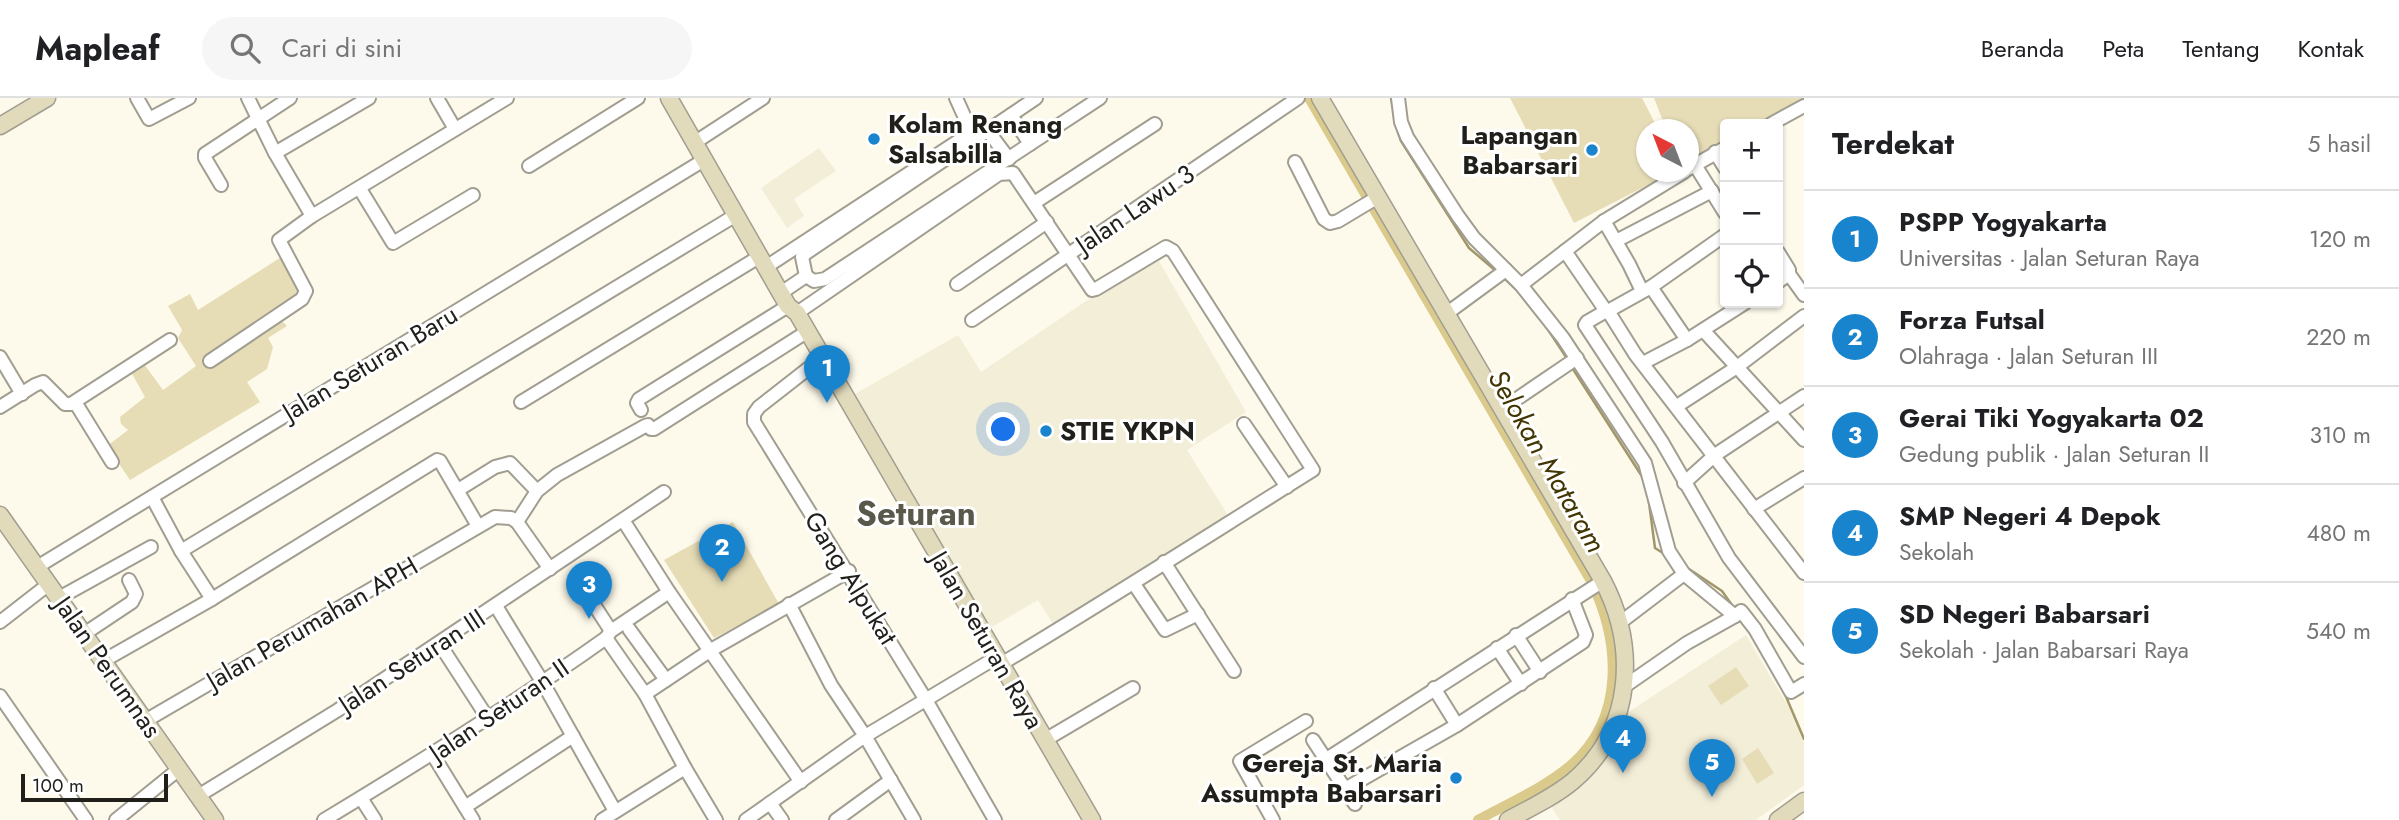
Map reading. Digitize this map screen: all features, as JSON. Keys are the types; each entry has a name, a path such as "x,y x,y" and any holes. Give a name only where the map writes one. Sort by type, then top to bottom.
{"main road":[{"path":"0,126 47,98"},
{"name":"Jalan Seturan Raya","path":"669,98 1092,820"},
{"path":"1320,98 1375,199 1446,314 1602,582 1620,622 1625,654 1625,686 1614,727 1590,764 1565,787 1518,818"},
{"name":"Jalan Perumnas","path":"0,515 215,820"},
{"path":"1778,820 1804,801"}],"street":[{"path":"137,98 149,119 190,98"},
{"path":"248,98 275,153 312,216"},
{"path":"221,185 205,154 290,98"},
{"path":"275,153 369,98"},
{"path":"437,98 455,129"},
{"path":"210,361 302,299 306,290 279,240 312,216 507,98"},
{"path":"529,166 638,98"},
{"path":"694,143 763,98"},
{"path":"521,402 763,262 966,136 970,129 956,98"},
{"path":"1036,98 806,253 802,257 806,276 814,281 825,279 1100,98"},
{"name":"Jalan Lawu 3","path":"972,320 1298,98"},
{"path":"1398,98 1401,122 1407,137 1458,216 1503,272 1521,285 1646,465 1667,546 1685,573 1735,616"},
{"path":"1783,119 1802,111"},
{"path":"1011,115 1030,144"},
{"path":"1034,203 1155,124"},
{"path":"988,131 1009,159"},
{"path":"1699,162 1720,150"},
{"name":"Jalan Seturan Baru","path":"37,567 704,160"},
{"path":"1295,162 1324,219 1330,223 1375,199"},
{"path":"641,410 637,403 639,399 999,174 1013,173 1092,290 1166,247 1170,248 1313,470 1134,583 864,737 746,820"},
{"path":"1699,178 1712,191 1720,205"},
{"path":"1521,285 1604,221 1667,182"},
{"path":"360,189 394,243 473,195"},
{"path":"1616,241 1712,191"},
{"path":"1628,207 1640,228"},
{"path":"180,551 736,215"},
{"path":"1604,221 1647,289 1687,340"},
{"path":"957,284 1047,222"},
{"path":"1720,238 1647,289 1608,311 1643,363 1754,509 1800,559 1804,573"},
{"path":"1565,251 1606,311 1585,326 1662,442 1729,558 1804,657"},
{"path":"1783,261 1804,295"},
{"path":"1446,314 1503,272"},
{"path":"1783,277 1789,272"},
{"path":"789,304 806,276"},
{"path":"1643,363 1687,340 1737,308"},
{"path":"1677,406 1737,367 1804,316"},
{"path":"1703,330 1804,440"},
{"path":"550,569 517,522 537,491 557,474 634,432 648,425 654,429 807,331"},
{"path":"0,407 35,384 43,382 65,404 71,404 170,340"},
{"path":"0,356 22,394"},
{"name":"Gang Alpukat","path":"822,357 759,407 754,414 754,422 849,571 995,820"},
{"path":"1502,409 1572,362"},
{"path":"1684,483 1715,455 1804,396"},
{"path":"75,402 112,462"},
{"path":"1244,424 1287,486"},
{"path":"103,661 212,599 434,461 440,461 478,526"},
{"path":"458,490 495,467 510,463 537,491"},
{"path":"1754,509 1804,478"},
{"name":"Jalan Seturan III","path":"198,796 338,710 664,492"},
{"path":"152,497 180,551 212,599"},
{"name":"Jalan Perumahan APH","path":"145,721 478,526 495,517 511,518 517,522"},
{"path":"623,520 669,592 801,782"},
{"path":"59,598 151,547"},
{"path":"1164,562 1234,671"},
{"path":"645,694 711,650 849,571"},
{"path":"1620,622 1685,573"},
{"path":"84,634 132,602 136,594 129,580"},
{"path":"1325,760 1602,582"},
{"path":"1134,583 1165,630 1198,614"},
{"path":"0,622 49,584"},
{"name":"Jalan Seturan II","path":"324,820 433,755 543,682 669,592"},
{"path":"587,594 716,820"},
{"path":"1345,789 1457,725 1583,642 1586,637 1576,597"},
{"path":"789,604 831,685 914,820"},
{"path":"496,606 543,682 615,811"},
{"path":"1625,686 1687,643 1741,611 1755,629 1791,692 1804,684"},
{"path":"629,629 666,680"},
{"path":"1516,635 1540,672"},
{"path":"439,643 487,717"},
{"path":"1497,648 1521,684"},
{"path":"1045,740 1133,688"},
{"path":"1434,688 1457,725"},
{"path":"0,696 86,820"},
{"path":"1273,820 1240,761 1306,721"},
{"path":"465,807 573,736"},
{"path":"1313,740 1355,804"},
{"path":"433,755 473,820"},
{"path":"601,820 685,768"},
{"path":"116,820 179,769"},
{"path":"836,820 891,780"},
{"path":"361,797 376,820"},
{"path":"770,803 782,820"}],"shaded area":[{"name":"Lapangan Babarsari","path":"1510,98 1642,98 1653,119 1636,119 1636,182 1654,182 1574,223"},
{"path":"1654,98 1804,98 1804,101 1773,119 1720,119 1720,149 1699,161 1699,119 1662,119"},
{"path":"819,148 836,171 794,199 804,216 787,228 761,188"},
{"path":"283,256 302,292 281,320 287,326 268,338 273,347 267,369 247,382 260,402 130,480 107,446 128,430 121,424 120,417 145,397 131,372 144,364 163,390 196,366 178,338 182,330 168,306 190,294 198,310"},
{"name":"STIE YKPN","path":"1159,261 1246,412 1187,450 1229,517 1055,627 1038,600 990,628 855,394 958,335 981,372 1098,293"},
{"path":"733,522 779,604 714,638 664,560"},
{"path":"1746,635 1788,706 1804,743 1804,785 1756,820 1560,820 1548,802 1616,733 1631,757 1645,749 1624,715"},
{"path":"1736,667 1749,686 1721,705 1708,686"},
{"path":"1758,748 1774,773 1757,784 1742,759"}],"waterway":[{"name":"Selokan Mataram","path":"1309,98 1591,581 1608,628 1612,653 1609,702 1589,746 1571,765 1549,781 1478,820"},
{"path":"1391,98 1393,108"},
{"path":"1398,132 1401,141 1469,248 1496,271"},
{"path":"1504,278 1519,292"},
{"path":"1545,325 1568,360"},
{"path":"1571,366 1643,478"},
{"path":"1648,495 1655,548 1666,555"},
{"path":"1686,567 1722,591 1734,608"},
{"path":"1784,692 1804,739"}],"place":[{"name":"Kolam Renang Salsabilla","path":"874,139"},
{"name":"Lapangan Babarsari","path":"1592,150"},
{"name":"PSPP Yogyakarta","path":"827,403"},
{"name":"STIE YKPN","path":"1046,431"},
{"name":"Forza Futsal","path":"722,582"},
{"name":"Gerai Tiki Yogyakarta 02","path":"589,619"},
{"name":"SMP Negeri 4 Depok","path":"1623,773"},
{"name":"Gereja St. Maria Assumpta Babarsari","path":"1456,778"},
{"name":"SD Negeri Babarsari","path":"1712,797"}],"district":[{"name":"Seturan","path":"916,513"}]}
